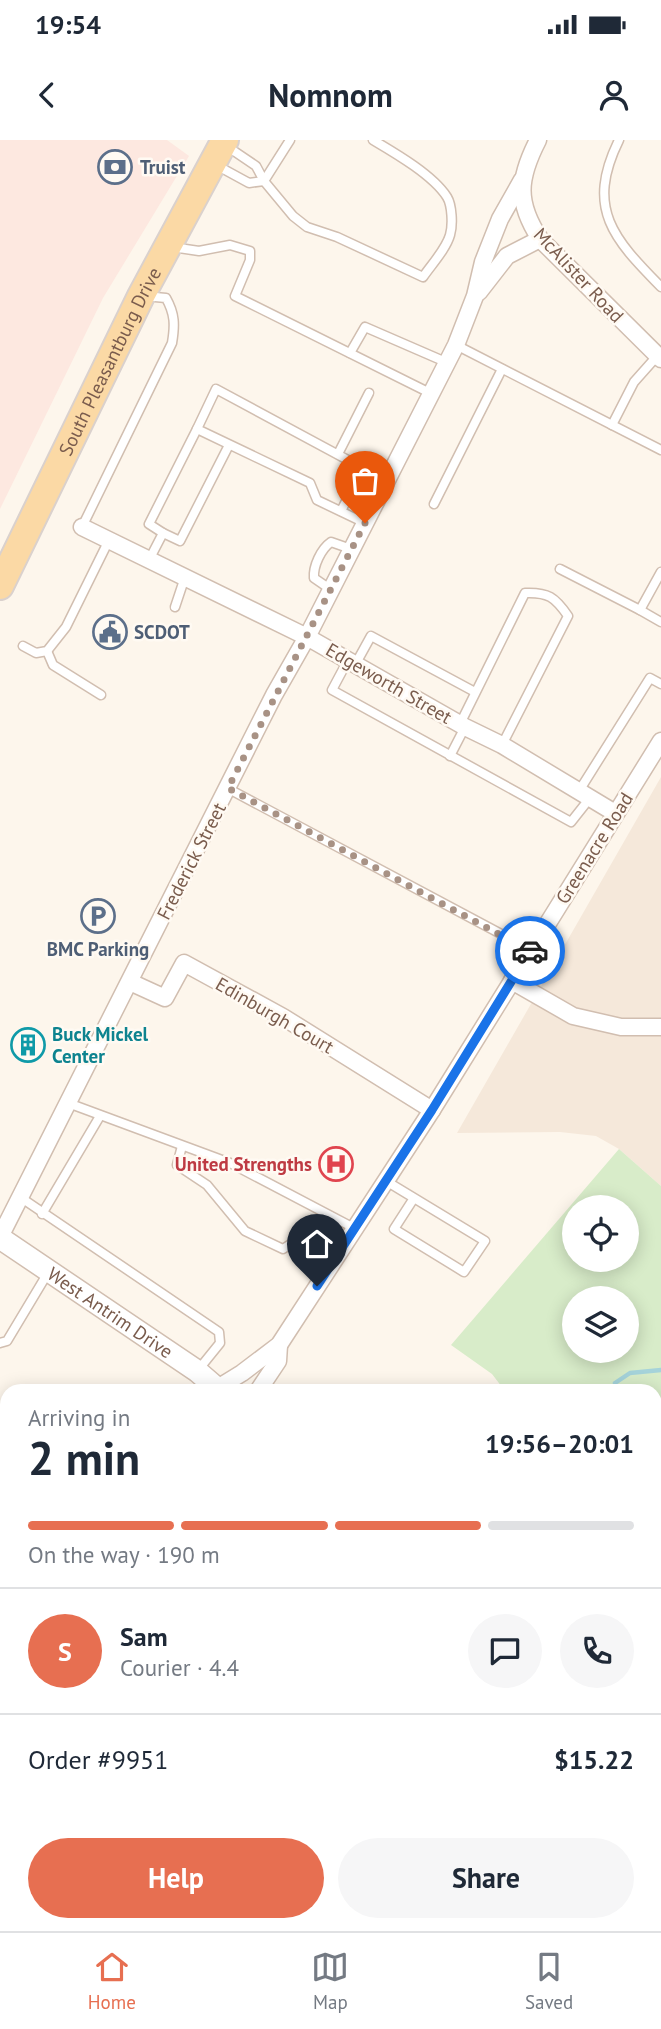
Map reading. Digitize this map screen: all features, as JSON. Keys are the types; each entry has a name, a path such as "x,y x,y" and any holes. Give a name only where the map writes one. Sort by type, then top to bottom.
{"main road":[{"name":"South Pleasantburg Drive","path":"0,586 141,296 220,149"}],"street":[{"name":"McAlister Road","path":"538,140 522,180 522,200 528,218 540,239 660,356"},
{"name":"Frederick Street","path":"0,1238 274,695 307,637 385,480 432,394 456,345 500,219 522,180"},
{"name":"Frederick Street","path":"475,296 507,256 540,239"},
{"name":"Edgeworth Street","path":"82,527 307,637 502,745 615,813"},
{"name":"Greenacre Road","path":"226,1384 279,1345 432,1110 661,741"},
{"name":"Edinburgh Court","path":"130,982 165,998 184,963 283,1017 432,1110"},
{"path":"512,981 573,1016 621,1027 661,1027"},
{"name":"West Antrim Drive","path":"0,1238 197,1371 211,1384"},
{"name":"Greenacre Road","path":"263,1384 278,1361 279,1345"}],"lane":[{"path":"264,181 289,140"},
{"path":"220,149 257,166 264,181 293,216 307,227 337,237 423,277 450,236 452,223 449,198 424,174 373,140"},
{"path":"618,140 605,175 606,218 620,243 661,287"},
{"path":"220,149 249,183 264,181"},
{"path":"167,247 199,251 230,245 250,251 250,260 235,296 432,394"},
{"path":"82,527 172,343 175,325 173,309 166,298 141,296"},
{"path":"351,353 365,327 447,363"},
{"path":"456,345 661,450"},
{"path":"612,425 634,382 660,356"},
{"path":"434,504 502,369"},
{"path":"229,445 180,541 149,524 216,389 385,480"},
{"path":"338,454 369,393"},
{"path":"197,429 310,483 317,500 365,523"},
{"path":"341,511 363,468"},
{"path":"149,560 163,533"},
{"path":"23,646 36,653 47,651 66,627 109,540"},
{"path":"330,589 314,578 315,567 331,542 351,549"},
{"path":"560,569 661,622"},
{"path":"640,610 661,572"},
{"path":"175,607 185,577"},
{"path":"450,756 475,692 525,593 540,592 558,601 568,616 502,745"},
{"path":"475,692 371,636 332,690 570,822 650,678 661,684"},
{"path":"47,651 54,665 101,695"},
{"path":"228,788 531,950"},
{"path":"68,1103 230,1164 354,1228"},
{"path":"42,1214 100,1116"},
{"path":"182,1146 177,1165 206,1185 245,1231 283,1249 313,1229 342,1247"},
{"path":"386,1181 485,1241 464,1272 394,1229 414,1198"},
{"path":"20,1197 219,1332 220,1343 197,1371"},
{"path":"1,1343 6,1342 48,1271"}],"shaded area":[{"path":"0,140 167,140 189,156 103,298 0,509"},
{"path":"661,777 661,1186 619,1149 596,1136 560,1132 457,1133"}],"green space":[{"path":"619,1149 661,1186 661,1384 500,1384 492,1374 451,1345 562,1216 562,1272 639,1272 639,1195 580,1195"}],"waterway":[{"path":"615,1383 630,1373 661,1370"}],"way so far":[{"path":"365,523 228,788 530,951"}],"place":[{"name":"Truist","path":"115,167"},
{"name":"SCDOT","path":"110,632"},
{"name":"BMC Parking","path":"98,916"},
{"name":"Buck Mickel Center","path":"28,1045"},
{"name":"United Strengths","path":"336,1164"}],"route":[{"path":"317,1286 432,1110 530,951"}]}
